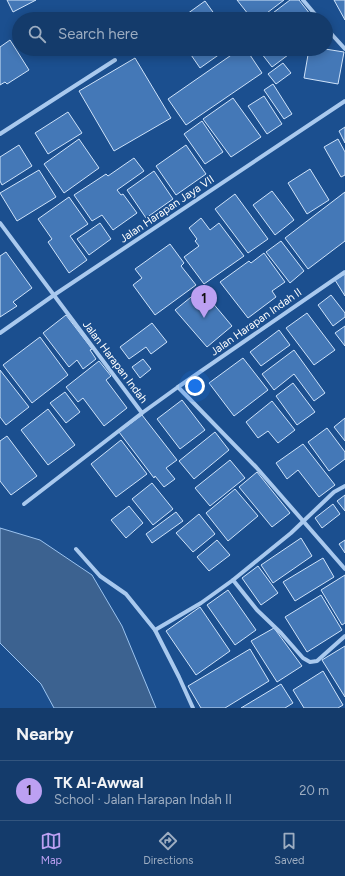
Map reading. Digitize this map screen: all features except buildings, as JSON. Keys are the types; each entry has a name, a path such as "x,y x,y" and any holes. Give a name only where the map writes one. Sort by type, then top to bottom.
{"street":[{"path":"303,0 313,12"},
{"path":"333,36 345,49"},
{"path":"0,134 115,60"},
{"name":"Jalan Harapan Jaya VII","path":"0,333 54,295 345,101"},
{"name":"Jalan Harapan Indah","path":"0,223 142,413 178,387"},
{"name":"Jalan Harapan Indah II","path":"178,387 345,272"},
{"path":"178,387 256,467 302,522 345,569"},
{"path":"24,504 142,413"},
{"path":"155,630 201,603 233,580 291,533 334,492 345,486"},
{"path":"76,549 100,576 126,594 155,630 193,708"},
{"path":"233,580 257,610 281,633 303,658 310,662 317,661 345,636"}],"water":[{"path":"0,528 40,540 92,575 122,626 156,708 54,708 41,684 0,643"}],"place":[{"name":"TK Al-Awwal","path":"204,318"}]}
